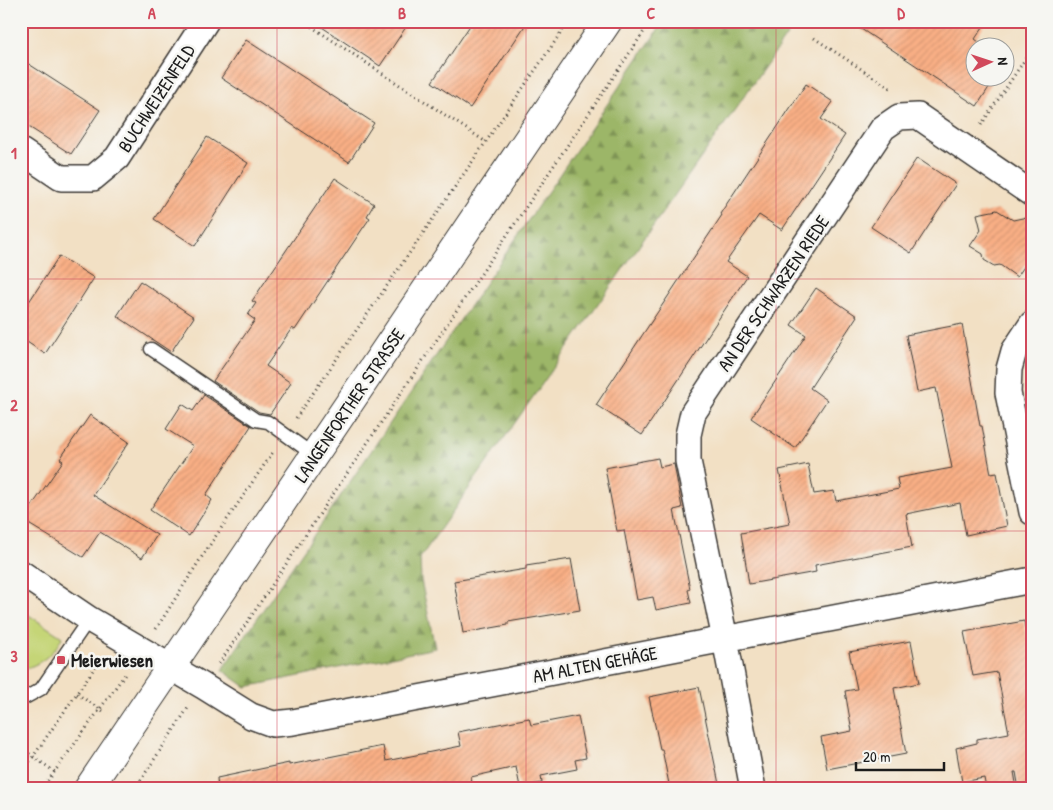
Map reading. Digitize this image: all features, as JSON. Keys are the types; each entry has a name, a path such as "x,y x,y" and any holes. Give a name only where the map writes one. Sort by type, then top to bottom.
{"main road":[{"name":"LANGENFORTHER STRASSE","path":"88,789 608,21"}],"street":[{"name":"BUCHWEIZENFELD","path":"21,151 61,178 93,178 117,158 206,21"},
{"path":"918,116 1032,194"},
{"name":"AN DER SCHWARZEN RIEDE","path":"753,789 725,639 688,461 688,435 693,413 883,128 899,118 918,116"},
{"path":"1032,324 1014,351 1009,369 1008,393 1032,512"},
{"path":"21,573 117,636 171,667"},
{"name":"AM ALTEN GEHÄGE","path":"171,667 251,716 273,724 293,722 1032,580"}],"lane":[{"path":"151,349 256,420 268,422 315,456"},
{"path":"21,700 41,689 89,618"}],"path":[{"path":"302,21 486,142"},
{"path":"42,789 142,651 203,555 285,434 569,21"},
{"path":"135,789 651,21"},
{"path":"814,38 922,110 918,116"},
{"path":"966,149 1032,49"},
{"path":"21,774 117,636"},
{"path":"76,694 100,709"},
{"path":"21,748 55,772"}],"green space":[{"path":"664,21 797,21 420,558 421,580 435,648 246,687 222,670"},
{"path":"21,610 62,637 46,658 34,665 21,669"}],"building":[{"path":"313,21 410,21 380,66"},
{"path":"473,21 528,21 470,108 432,82"},
{"path":"849,21 987,21 976,38 966,38 966,88 989,88 977,106"},
{"path":"246,40 374,123 349,162 221,78"},
{"path":"21,59 100,110 71,154 21,122"},
{"path":"806,84 833,102 821,119 845,135 782,230 759,215 726,262 747,276 642,435 596,405"},
{"path":"207,137 248,163 195,246 154,219"},
{"path":"917,158 956,184 911,253 871,227"},
{"path":"335,178 374,204 367,216 370,218 295,330 292,328 266,366 291,383 270,414 259,412 213,381 255,320 248,315 256,303 252,301"},
{"path":"997,210 1013,220 1032,216 1032,255 1017,277 1000,265 994,266 984,260 983,254 970,246 981,230 977,214"},
{"path":"59,256 94,278 45,354 21,338 21,314"},
{"path":"140,281 194,317 171,352 117,316"},
{"path":"816,288 857,316 810,388 827,400 795,448 751,418 806,335 791,325"},
{"path":"962,324 980,426 982,426 991,474 997,473 1007,526 966,535 960,503 906,514 912,547 815,565 816,572 749,584 741,533 790,524 779,470 808,464 814,494 834,491 836,501 899,489 897,478 952,468 936,388 917,392 906,335"},
{"path":"204,395 251,426 206,495 212,500 189,536 150,510 193,446 166,429 182,404 193,411"},
{"path":"90,415 129,442 93,495 157,535 142,558 100,532 83,557 22,520 63,461 60,459"},
{"path":"658,458 660,467 674,464 682,508 674,510 690,589 688,590 691,603 656,610 653,597 637,600 624,530 617,531 605,468"},
{"path":"571,559 580,610 508,622 508,625 463,633 454,581 526,569 526,566"},
{"path":"1024,621 1032,663 1032,789 1019,789 1016,772 1014,772 1017,789 986,789 984,778 962,782 956,748 977,743 977,739 1009,733 997,672 973,676 964,632"},
{"path":"911,641 919,683 894,688 906,754 827,769 821,737 852,731 845,691 857,689 849,652"},
{"path":"699,687 720,789 670,789 649,697"},
{"path":"578,716 586,758 575,760 577,769 541,776 542,783 520,787 516,767 471,777 473,789 218,789 217,778 289,763 289,765 383,746 386,761 461,746 458,732 529,718 531,725"}],"place":[{"name":"Meierwiesen","path":"61,660"}]}
